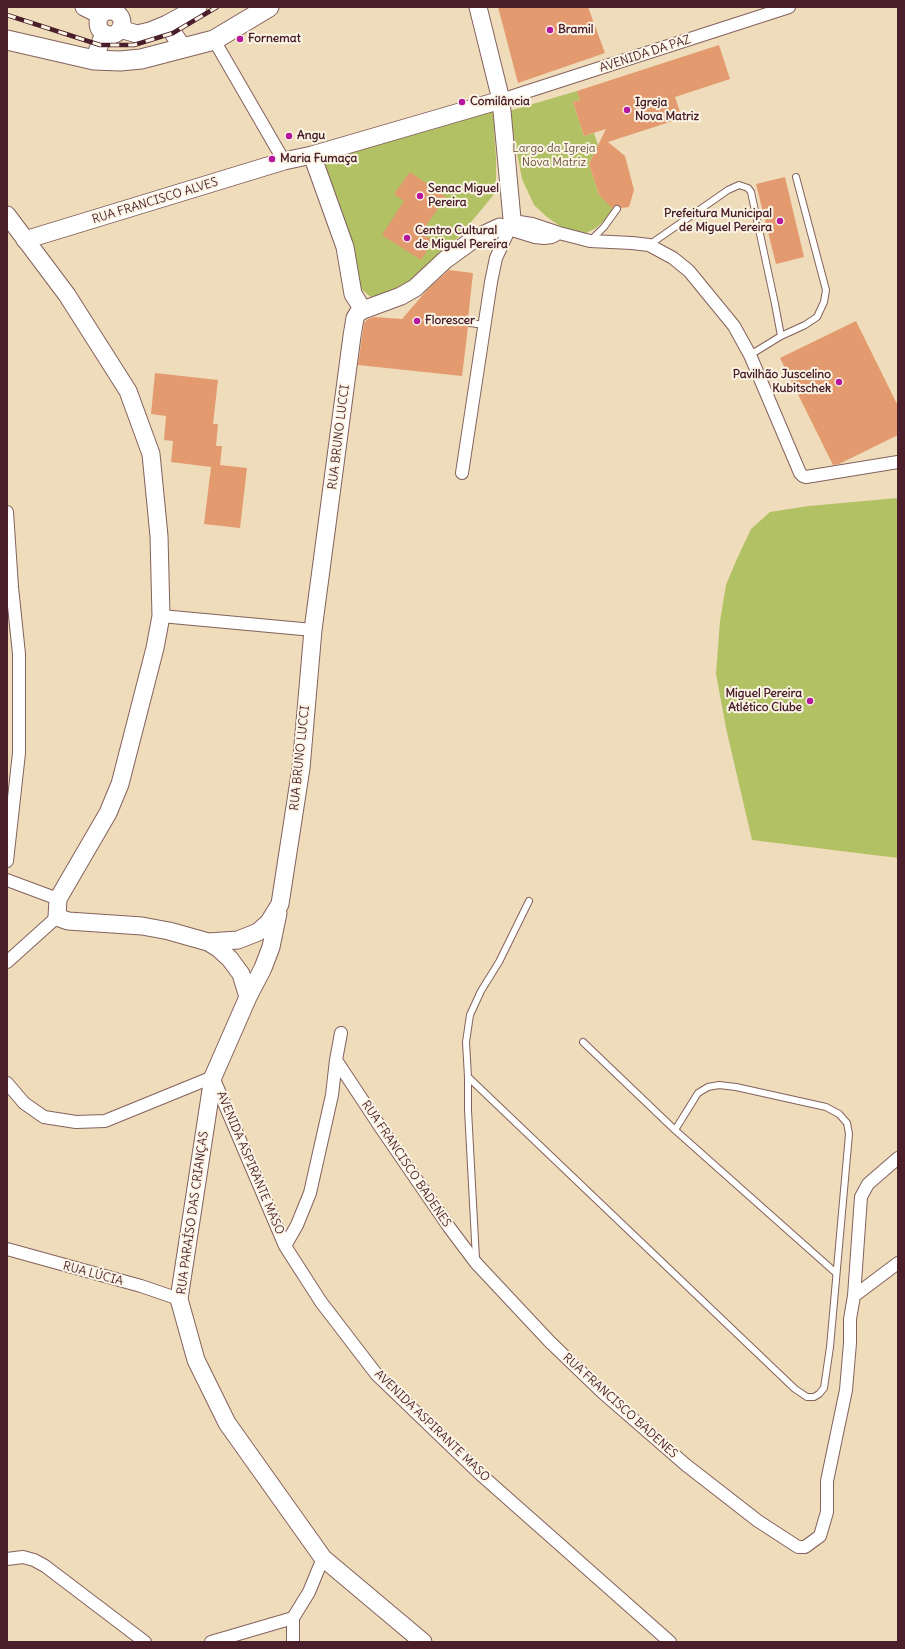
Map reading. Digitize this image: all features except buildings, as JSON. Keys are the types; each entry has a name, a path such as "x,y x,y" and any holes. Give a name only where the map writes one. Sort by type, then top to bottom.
{"main road":[{"path":"7,40 94,60 120,62 141,59 214,40 269,7"}],"street":[{"path":"84,7 109,11 120,16 122,25 120,29 113,34 104,33 100,30 98,24 98,19 109,11"},
{"path":"120,29 130,33 143,33 167,24 198,7"},
{"path":"462,473 484,325 496,258 508,225 498,101 478,7"},
{"name":"AVENIDA DA PAZ","path":"498,101 789,7"},
{"path":"167,24 183,48"},
{"path":"94,60 104,33"},
{"path":"214,40 284,161"},
{"name":"RUA FRANCISCO ALVES","path":"25,240 284,161 312,155 498,101"},
{"path":"312,155 348,260 353,294 363,310 401,296 415,288 445,260 474,239 508,225 535,237 552,237 559,233 590,241 632,243 649,246 673,258 689,271 734,326 750,354 800,473 806,477 815,476 898,462"},
{"path":"7,215 66,295 128,392 133,405 151,454 159,536 161,616 155,648 120,784 108,813 58,899 57,918 7,962"},
{"name":"RUA BRUNO LUCCI","path":"57,918 68,921 142,926 169,931 208,942 238,940 258,932 269,922 280,904 301,768 313,630 353,329 355,318 358,313 363,310"},
{"path":"7,512 12,587 19,654 19,753 7,861"},
{"path":"161,616 313,630"},
{"path":"7,880 58,899"},
{"name":"RUA PARAÍSO DAS CRIANÇAS","path":"280,904 270,947 263,968 248,997 213,1077 179,1299 196,1360 227,1423 323,1558 423,1642"},
{"path":"208,942 218,948 230,959 241,974 248,997"},
{"path":"285,1246 297,1225 310,1193 332,1096 341,1033"},
{"name":"RUA FRANCISCO BADENES","path":"336,1060 449,1227 476,1262 550,1342 602,1392 686,1465 758,1521 798,1546 805,1547 820,1536 827,1512 827,1481 846,1390 850,1344 850,1319 854,1296 862,1197 868,1184 878,1173 898,1158"},
{"path":"7,1083 24,1103 44,1117 76,1122 105,1121 213,1077"},
{"name":"AVENIDA ASPIRANTE MASO","path":"213,1077 285,1246 321,1302 377,1375 480,1473 670,1642"},
{"name":"RUA LÚCIA","path":"7,1249 141,1286 179,1299"},
{"path":"854,1296 898,1263"},
{"path":"7,1559 23,1558 34,1560 45,1566 145,1642"},
{"path":"293,1642 293,1618 309,1592 323,1558"},
{"path":"211,1642 293,1618"}],"lane":[{"path":"750,354 781,336 805,325 817,317 824,302 826,290 796,178"},
{"path":"649,246 733,187 739,185 748,188 753,199 776,304 781,336"},
{"path":"590,241 604,227 617,209"},
{"path":"470,323 484,325"},
{"path":"476,1262 466,1042 470,1015 480,991 499,962 529,901"},
{"path":"584,1042 675,1130 836,1273"},
{"path":"468,1077 795,1388 807,1397 814,1397 824,1388 830,1347 849,1134 847,1123 838,1114 826,1107 736,1087 720,1085 708,1087 698,1093 675,1130"}],"green space":[{"name":"Largo da Igreja Nova Matriz","path":"577,91 580,100 573,102 584,136 594,133 598,145 589,164 599,195 613,208 606,219 596,228 586,233 560,226 534,205 522,179 509,111"},
{"path":"493,110 496,159 496,192 442,255 419,275 396,291 372,298 360,288 317,163"},
{"name":"Miguel Pereira Atlético Clube","path":"898,498 898,858 752,840 726,728 716,674 720,621 726,585 736,561 751,529 770,512 809,506"}],"railway":[{"path":"7,15 100,45 134,45 173,33 217,7"}],"place":[{"name":"Bramil","path":"550,30"},
{"name":"Fornemat","path":"240,39"},
{"name":"Comilância","path":"462,102"},
{"name":"Igreja Nova Matriz","path":"627,110"},
{"name":"Angu","path":"289,136"},
{"name":"Maria Fumaça","path":"272,159"},
{"name":"Senac Miguel Pereira","path":"420,196"},
{"name":"Prefeitura Municipal de Miguel Pereira","path":"780,221"},
{"name":"Centro Cultural de Miguel Pereira","path":"407,238"},
{"name":"Florescer","path":"417,321"},
{"name":"Pavilhão Juscelino Kubitschek","path":"839,382"},
{"name":"Miguel Pereira Atlético Clube","path":"810,701"}]}
